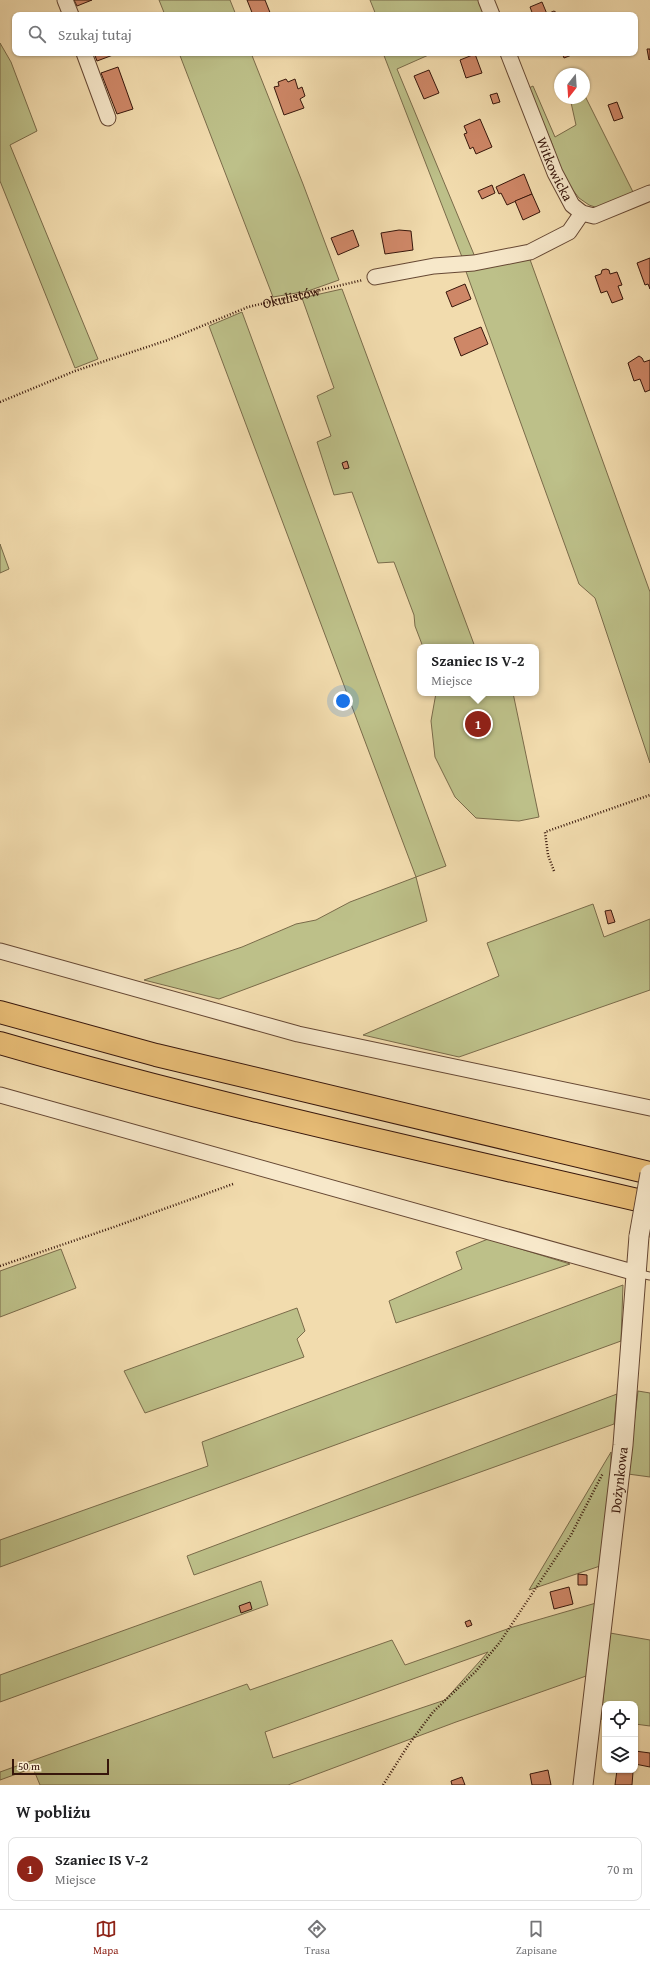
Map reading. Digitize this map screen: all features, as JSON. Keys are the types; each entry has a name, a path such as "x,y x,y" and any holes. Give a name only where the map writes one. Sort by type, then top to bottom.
{"highway":[{"path":"0,1012 172,1058 650,1174"},
{"path":"0,1043 116,1076 650,1203"}],"street":[{"path":"65,0 70,12"},
{"path":"486,0 491,12"},
{"path":"85,56 108,118"},
{"name":"Witkowicka","path":"509,56 556,173 572,205 582,213 594,216 650,193"},
{"path":"375,276 434,266 474,263 530,252 569,232 582,213"},
{"path":"0,951 298,1034 546,1088 650,1108"},
{"path":"0,1095 643,1275"},
{"name":"Dożynkowa","path":"583,1785 643,1275 639,1236 650,1174"}],"path":[{"name":"Okulistów","path":"0,402 75,371 184,334 248,307 375,276"},
{"path":"554,871 548,855 545,832 650,795"},
{"path":"0,1266 233,1184"},
{"path":"383,1785 409,1744 433,1712 476,1671 500,1642 571,1535 608,1467"}],"green space":[{"path":"159,0 230,0 235,12 164,12"},
{"path":"370,0 480,0 485,12 375,12"},
{"path":"0,43 11,62 37,131 10,145 98,359 75,368 0,181"},
{"path":"180,56 252,56 303,184 339,280 308,291 273,297"},
{"path":"384,56 426,56 397,69 475,257 462,257"},
{"path":"533,86 555,137 576,125 571,104 589,104 634,194 598,208 589,205 579,198 565,180 551,141 527,89"},
{"path":"528,254 650,592 650,763 595,598 579,584 464,266"},
{"path":"342,289 474,644 422,644 415,626 414,615 394,562 378,563 352,492 334,495 317,442 331,436 317,396 334,388 302,298"},
{"path":"242,312 446,866 416,877 209,326"},
{"path":"0,544 9,569 0,573"},
{"path":"435,696 514,696 539,817 519,821 476,818 455,797 435,757 431,721"},
{"path":"416,877 427,921 219,999 144,980 242,947 296,924 316,920 350,902"},
{"path":"593,904 604,937 650,919 650,990 459,1057 363,1035 499,976 487,943"},
{"path":"488,1239 570,1264 396,1323 389,1301 462,1269 456,1252"},
{"path":"61,1249 76,1288 0,1317 0,1271"},
{"path":"623,1285 621,1341 0,1567 0,1540 208,1466 202,1442"},
{"path":"297,1308 305,1331 297,1339 304,1357 145,1413 124,1371"},
{"path":"638,1391 650,1393 650,1477 628,1474"},
{"path":"617,1394 614,1424 194,1575 187,1556"},
{"path":"611,1452 611,1475 603,1565 529,1590"},
{"path":"261,1581 268,1605 0,1702 0,1675"},
{"path":"596,1603 589,1675 456,1722 288,1785 40,1785 33,1768 0,1780 0,1772 247,1684 250,1690 392,1640 405,1665 513,1627","holes":["488,1652 445,1700 273,1758 265,1732"]},
{"path":"610,1633 650,1640 650,1726 638,1724 638,1701 603,1701"}],"building":[{"path":"74,0 92,0 77,6"},
{"path":"247,0 265,0 270,12 252,12"},
{"path":"542,2 546,12 532,12 530,7"},
{"path":"647,49 650,49 649,60"},
{"path":"95,56 110,56 97,61"},
{"path":"470,56 476,56 482,73 466,78 460,60"},
{"path":"118,67 133,109 117,114 101,73"},
{"path":"429,70 439,93 424,99 414,76"},
{"path":"286,79 288,82 295,79 298,89 302,87 305,96 300,99 304,108 284,115 274,87 279,86 278,82"},
{"path":"497,93 500,102 493,104 490,95"},
{"path":"617,102 623,118 614,121 608,105"},
{"path":"480,119 492,147 476,154 473,147 470,149 464,134 467,133 464,126"},
{"path":"524,174 532,194 507,205 496,187"},
{"path":"492,185 495,193 482,199 478,191"},
{"path":"532,194 540,212 523,220 515,201"},
{"path":"353,230 359,246 338,255 331,238"},
{"path":"399,230 411,231 413,250 385,254 381,233"},
{"path":"650,258 650,289 648,284 645,285 637,263"},
{"path":"602,270 609,270 610,274 617,272 622,285 618,286 623,299 612,303 607,291 601,293 595,276 601,274"},
{"path":"465,284 471,299 452,307 446,292"},
{"path":"481,327 488,344 461,356 454,338"},
{"path":"639,356 644,362 650,360 650,390 645,392 640,379 634,381 628,363"},
{"path":"347,461 349,468 344,469 342,463"},
{"path":"611,910 615,922 608,924 605,911"},
{"path":"578,1574 587,1575 587,1585 578,1585"},
{"path":"569,1587 573,1604 554,1609 550,1592"},
{"path":"250,1602 252,1609 241,1613 239,1606"},
{"path":"470,1620 472,1625 467,1627 465,1622"},
{"path":"638,1751 650,1753 650,1767 638,1765"},
{"path":"548,1770 551,1785 532,1785 530,1774"},
{"path":"617,1773 633,1773 632,1785 615,1785"},
{"path":"462,1777 465,1785 452,1785 451,1781"}],"place":[{"name":"Szaniec IS V-2","path":"478,724"}]}
